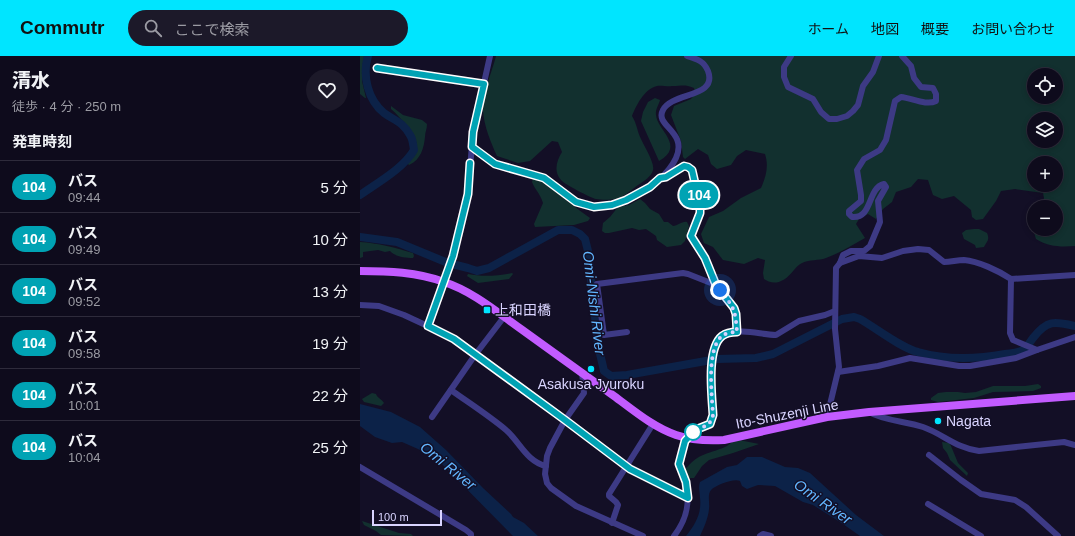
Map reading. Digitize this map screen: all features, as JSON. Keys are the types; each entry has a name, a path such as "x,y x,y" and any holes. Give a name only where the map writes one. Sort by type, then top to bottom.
{"main road":[{"name":"Ito-Shuzenji Line","path":"360,271 402,272 420,275 444,282 464,291 504,317 653,424 678,436 707,441 724,440 827,417 869,412 1075,396"}],"street":[{"path":"428,326 453,256 468,194 473,132 490,56"},
{"path":"472,147 495,164 544,178 576,202 594,207 612,205 626,200 650,187 660,178 672,164 679,149 678,140 661,117 662,111 670,102 701,91 709,82 709,74 704,63 687,56"},
{"path":"791,56 784,67 784,77 788,87 813,99 821,112 829,118 837,119 846,116 858,105 863,86 873,72 879,56"},
{"path":"827,417 839,367 835,329 836,268 842,257 847,252 864,251 868,249 879,227 880,220 878,201 885,189 884,184 878,186 868,208 854,218 850,215 849,211 861,202 857,170 864,159 880,150 886,140 895,101 901,97 924,103 936,101 936,94 933,88 920,87 914,78 911,66 902,56"},
{"path":"377,68 484,84"},
{"path":"660,178 666,177 684,166 692,170 700,205 700,213 691,236 705,258 716,285 734,308 736,314 737,332"},
{"path":"840,263 859,256 882,258 910,250 924,249 929,250 944,262 958,260 972,261 1011,279 1075,275"},
{"path":"627,332 604,335 598,284 683,273 716,285"},
{"path":"1011,279 1010,333 1014,340 1035,350"},
{"path":"360,305 379,306 404,315 448,335 626,466 688,498"},
{"path":"674,536 687,512 688,498 686,482 679,464 685,441 695,430 710,424 712,421 712,367 713,353 716,344 723,336 737,332 751,332 776,336 799,321 835,313"},
{"path":"432,417 475,355 504,317"},
{"path":"838,372 878,366 910,358 959,366 970,366 1016,358 1075,337"},
{"path":"582,372 584,393 565,420 550,448 547,456 545,479 548,486 576,506 643,536"},
{"path":"451,390 513,436 530,458 546,466"},
{"path":"869,412 876,416 923,427 968,450 979,451 1064,442 1075,444"},
{"path":"612,523 618,506 609,494 653,424"},
{"path":"929,455 972,489 981,494 1015,500 1026,506 1058,536"},
{"path":"360,466 466,530 471,534 471,536"},
{"path":"928,504 981,536"},
{"path":"760,536 763,534 771,536"}],"green space":[{"path":"360,56 364,56 362,81 366,98 360,94"},
{"path":"496,56 1075,56 1075,246 1055,246 1046,244 1036,239 1035,236 1063,236 1063,200 1043,200 1043,193 1036,192 1063,192 1063,156 1027,156 1027,191 1015,189 1001,191 996,201 983,219 976,220 972,217 971,210 954,196 942,199 933,195 928,180 918,179 911,187 896,192 892,202 883,209 876,219 868,214 859,219 856,224 865,238 831,256 802,263 784,280 770,282 764,279 763,273 765,260 758,258 744,264 723,260 713,247 704,243 701,234 709,217 723,211 741,198 761,188 766,176 767,163 765,154 746,150 737,156 731,165 717,169 711,164 708,155 698,149 685,159 683,157 681,141 671,115 674,106 691,99 695,93 694,88 686,86 659,86 652,88 644,94 632,116 651,159 653,170 645,181 627,194 611,200 593,198 572,188 561,180 556,169 562,152 558,142 552,141 530,161 518,163 497,156 486,128 483,111 486,90"},
{"path":"655,98 660,100 656,115 670,144 670,150 667,155 659,161 641,121 643,112 648,102"},
{"path":"391,106 403,115 422,120 427,124 424,145 421,153 413,163 409,165 407,163 415,153 417,144 413,135 391,109"},
{"path":"533,179 542,181 549,185 590,218 588,221 574,225 535,227 534,224 543,203 532,182"},
{"path":"640,199 650,209 659,214 664,222 668,222 673,226 687,222 689,226 685,241 681,245 667,247 646,229 639,230 632,228 609,233 602,231 603,223 618,207 629,205"},
{"path":"979,229 987,233 988,239 984,247 976,248 975,245 964,239 962,233 966,230"},
{"path":"360,242 373,243 394,248 413,253 414,256 413,258 398,256 390,251 385,252 378,250 363,252 363,257 360,258"},
{"path":"468,274 490,276 513,274 509,279 478,283 467,276"},
{"path":"1038,384 1041,388 1033,391 993,392 974,398 938,402 931,400 931,398 938,393 965,393 976,392 993,386 1025,386"},
{"path":"372,393 376,394 377,397 384,403 381,406 364,402 362,399"},
{"path":"739,440 759,444 709,460 702,466 694,478 689,478 684,471 698,458"},
{"path":"942,442 949,443 958,463 968,473 967,476 950,460 943,448"},
{"path":"362,521 399,533 411,534 413,536 381,535 364,525"}],"water":[{"name":"Omi River","path":"360,404 391,412 420,427 446,450 513,517 524,523 538,536 513,536 441,463 418,449 402,442 392,443 375,437 360,426"},
{"name":"Omi River","path":"747,457 762,457 785,467 798,468 810,473 856,515 884,536 860,536 813,505 803,502 775,486 758,485 747,489 742,486 740,481 734,480 725,482 711,490 709,494 708,516 700,536 686,536 699,514 700,482 727,467 737,465"}],"waterway":[{"path":"360,195 397,169 410,157 414,150 412,138 407,130 378,108 370,95 366,79 366,64 368,56"},
{"name":"Omi-Nishi River","path":"360,237 397,242 448,263 477,271 489,268 558,230 572,230 580,234 585,239 588,251 598,345 604,371 611,376 627,375 717,359 756,358 773,354 842,319 854,317 860,319 911,350 929,355 962,358 984,357 1021,351 1038,332 1051,323 1062,323 1075,326"}],"bus line":[{"name":"104","path":"377,68 484,84 473,132 472,147 495,164 544,178 576,202 584,205 594,207 612,205 626,200 650,187 660,178 666,177 684,166 692,170 700,199 700,213 691,232 692,241 705,258 716,285 734,308 736,314 737,332 727,333 723,336 716,344 713,353 712,421 710,424 692,432 685,441 679,464 686,482 688,498 630,469 454,339 428,326 453,256 468,194 470,163"}],"place":[{"name":"上和田橋","path":"487,310"},
{"name":"Asakusa Jyuroku","path":"591,369"},
{"name":"Nagata","path":"938,421"}],"route":[{"path":"693,432 710,424 712,421 712,367 713,353 716,344 727,333 737,332 736,314 734,308 720,290"}]}
